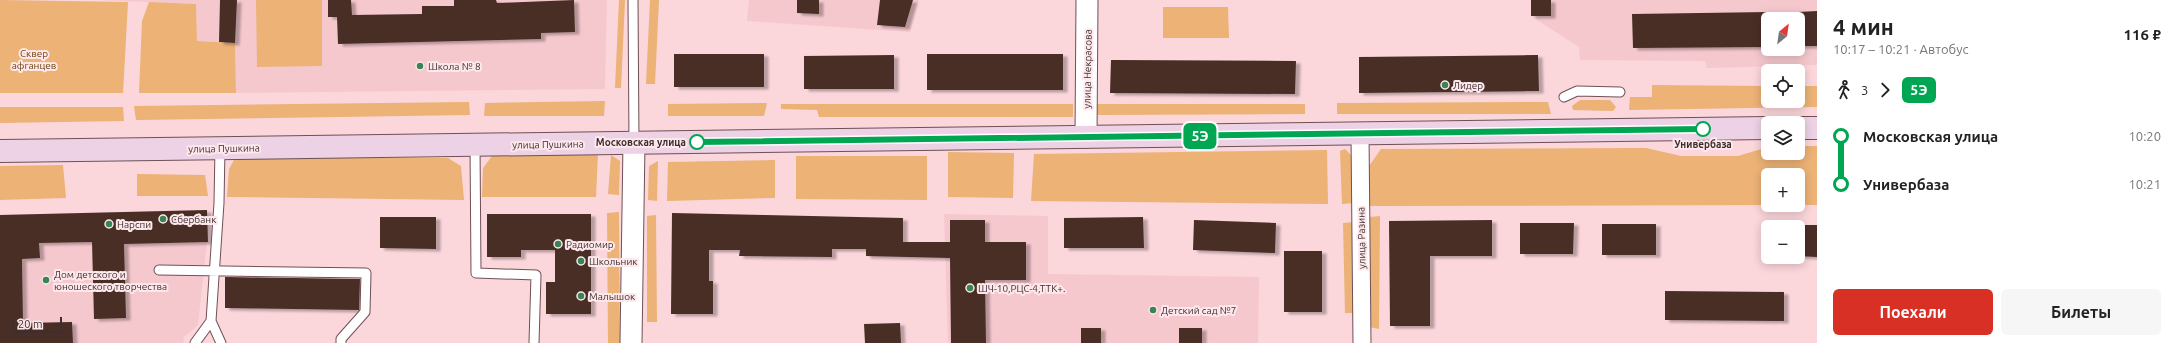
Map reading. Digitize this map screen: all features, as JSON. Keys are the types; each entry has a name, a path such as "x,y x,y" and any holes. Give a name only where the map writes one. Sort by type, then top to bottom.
{"main road":[{"name":"улица Пушкина","path":"0,151 1761,128"},
{"path":"1805,128 1817,128"}],"street":[{"name":"улица Некрасова","path":"1086,137 1087,0"},
{"name":"улица Разина","path":"1360,134 1362,343"},
{"path":"631,343 634,143"}],"lane":[{"path":"633,0 634,143"},
{"path":"1564,98 1577,91 1620,92"},
{"path":"475,145 476,273 536,276 534,343"},
{"path":"220,148 219,203 211,321 221,343"},
{"path":"159,270 366,273 365,312 341,340 341,343"},
{"path":"195,343 211,321"}],"shaded area":[{"name":"Школа № 8","path":"100,0 607,0 605,89 236,93 235,43 197,41 196,4"},
{"path":"749,0 919,0 910,32 747,21"},
{"path":"1531,0 1817,0 1817,65 1761,64 1761,67 1707,68 1705,61 1580,60 1579,47 1531,16"},
{"path":"207,210 207,242 198,325 184,337 183,343 0,343 0,215"},
{"path":"944,214 1048,216 1048,274 1259,277 1258,343 948,343"}],"green space":[{"name":"Сквер афганцев","path":"0,0 128,2 123,93 0,93"},
{"path":"256,0 322,0 322,66 257,67"},
{"path":"619,0 625,0 621,88 615,88"},
{"path":"650,0 659,0 655,84 646,84"},
{"path":"149,2 196,4 197,41 235,43 236,93 139,93 142,21"},
{"path":"1163,7 1228,7 1229,38 1163,38"},
{"path":"1652,85 1761,86 1761,108 1629,110 1630,97 1652,97"},
{"path":"1805,86 1817,86 1817,107 1805,107"},
{"path":"1580,100 1610,100 1616,107 1613,111 1573,110 1572,106"},
{"path":"605,101 604,116 484,116 485,103"},
{"path":"469,102 470,115 136,120 134,106"},
{"path":"1548,102 1551,114 1337,114 1337,103"},
{"path":"767,103 764,116 668,116 668,104"},
{"path":"781,104 1073,104 1073,117 819,117 817,110 781,109"},
{"path":"1096,104 1305,104 1305,114 1096,115"},
{"path":"0,107 123,107 124,121 0,123"},
{"path":"1805,146 1817,146 1817,205 1805,205 1805,168 1761,168 1761,205 1367,206 1367,169 1381,149 1646,148 1681,156 1738,156 1761,149 1761,160 1805,160"},
{"path":"1345,149 1353,157 1353,203 1342,204 1340,151"},
{"path":"1327,150 1328,204 1031,201 1034,154"},
{"path":"948,152 1014,153 1013,198 948,197"},
{"path":"598,154 596,197 482,197 483,168 492,156"},
{"path":"611,155 620,161 619,195 608,194"},
{"path":"796,156 927,156 927,200 796,199"},
{"path":"235,158 448,158 461,166 464,200 227,197 229,169"},
{"path":"775,160 775,198 667,201 668,162"},
{"path":"658,161 657,201 648,200 649,166"},
{"path":"63,165 66,198 0,200 0,166"},
{"path":"137,174 205,175 208,196 137,196"},
{"path":"619,212 620,343 608,343 607,213"},
{"path":"656,215 657,322 647,322 647,216"},
{"path":"1380,216 1379,329 1369,327 1369,217"},
{"path":"1354,222 1356,313 1345,313 1343,223"}],"building":[{"path":"220,0 237,0 235,43 219,42"},
{"path":"328,0 351,0 352,15 422,14 422,6 454,6 454,0 496,0 497,3 574,0 575,32 541,33 541,39 338,44 337,17 328,17"},
{"path":"797,0 819,0 819,14 797,13"},
{"path":"880,0 913,0 905,27 877,25"},
{"path":"1531,0 1551,0 1551,16 1531,16"},
{"path":"1817,11 1817,46 1805,46 1805,12 1798,12"},
{"path":"1761,12 1761,47 1633,48 1632,14"},
{"path":"674,54 764,54 764,87 674,87"},
{"path":"927,54 1063,54 1063,90 927,90"},
{"path":"894,55 894,89 804,89 804,56"},
{"path":"1538,55 1539,91 1359,93 1359,57"},
{"path":"1111,60 1296,61 1295,94 1110,93"},
{"path":"207,210 208,242 124,244 126,318 94,319 92,242 39,243 40,258 22,259 23,323 72,322 73,343 0,343 0,215"},
{"path":"672,213 903,218 903,242 950,242 950,220 985,220 985,242 1026,242 1026,280 985,280 986,343 951,343 950,258 866,256 866,249 832,249 832,257 739,256 740,250 709,250 709,281 713,281 713,314 671,314"},
{"path":"487,214 591,214 591,314 546,314 546,282 555,282 555,250 521,250 521,257 487,257"},
{"path":"380,217 436,217 436,249 380,248"},
{"path":"1143,217 1144,248 1064,248 1064,218"},
{"path":"1194,220 1276,223 1275,253 1193,250"},
{"path":"1492,220 1492,256 1430,256 1430,326 1390,326 1389,221"},
{"path":"1520,223 1574,223 1573,254 1520,254"},
{"path":"1602,224 1656,224 1656,255 1602,255"},
{"path":"1805,225 1817,225 1817,257 1805,256"},
{"path":"1284,251 1322,251 1322,312 1284,312"},
{"path":"225,277 360,279 359,310 225,308"},
{"path":"1665,291 1784,292 1784,321 1665,320"},
{"path":"900,323 901,343 865,343 864,324"},
{"path":"1081,328 1101,328 1101,343 1081,343"},
{"path":"1179,328 1202,328 1202,343 1179,343"}],"bus line":[{"name":"5Э","path":"697,142 1703,129"}],"place":[{"name":"Школа № 8","path":"420,66"},
{"name":"Лидер","path":"1445,85"},
{"name":"Универбаза","path":"1703,129"},
{"name":"Московская улица","path":"697,142"},
{"name":"Сбербанк","path":"163,219"},
{"name":"Нарспи","path":"109,224"},
{"name":"Радиомир","path":"558,244"},
{"name":"Школьник","path":"581,261"},
{"name":"Дом детского и юношеского творчества","path":"46,280"},
{"name":"ШЧ-10,РЦС-4,ТТК+.","path":"970,288"},
{"name":"Малышок","path":"581,296"},
{"name":"Детский сад №7","path":"1153,310"}]}
